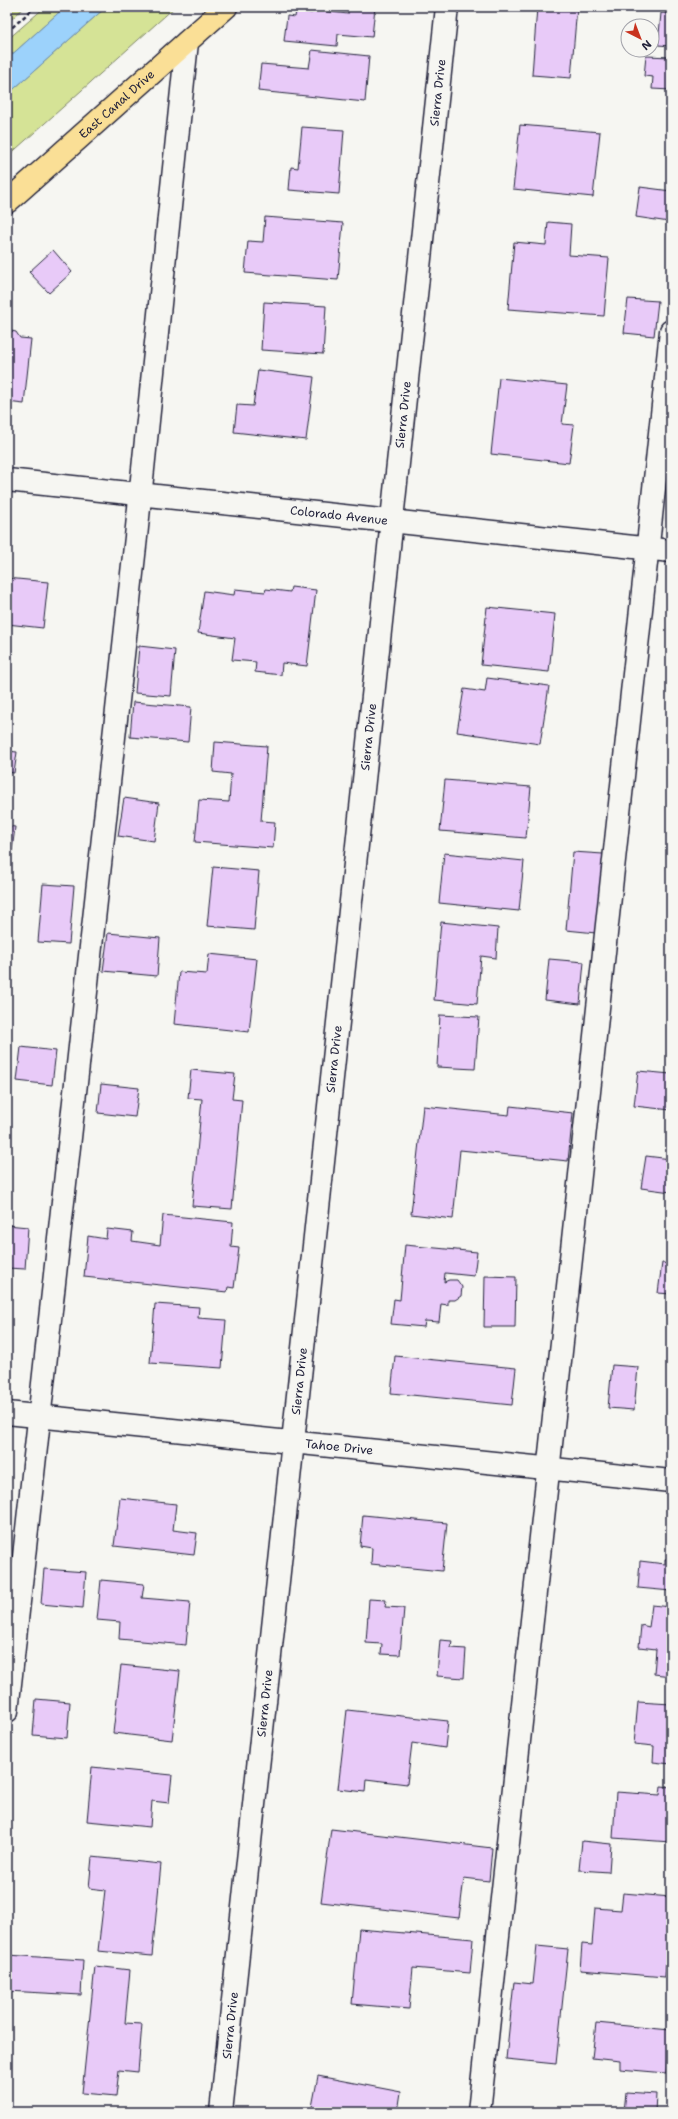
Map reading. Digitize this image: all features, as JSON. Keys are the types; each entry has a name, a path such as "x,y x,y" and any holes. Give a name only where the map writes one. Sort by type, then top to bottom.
{"main road":[{"name":"East Canal Drive","path":"7,202 226,7"}],"street":[{"name":"Sierra Drive","path":"221,2112 447,7"},
{"path":"7,1711 141,494 187,42"},
{"path":"479,2112 671,331"},
{"name":"Colorado Avenue","path":"7,480 671,551"},
{"name":"Tahoe Drive","path":"7,1413 671,1481"}],"path":[{"path":"7,32 35,7"}],"green space":[{"path":"7,7 25,7 7,23"},
{"path":"45,7 65,7 7,59 7,40"},
{"path":"106,7 175,7 7,157 7,95"}],"water":[{"path":"65,7 106,7 7,95 7,59"}],"building":[{"path":"348,7 375,7 372,37 338,34 337,46 284,41 287,16 295,17 296,11 312,13 313,10 348,14"},
{"path":"537,7 577,7 571,78 532,75"},
{"path":"661,13 671,14 671,46 660,45"},
{"path":"312,50 369,56 365,102 258,91 261,64 309,68"},
{"path":"671,57 671,90 652,89 653,77 644,76 646,58"},
{"path":"520,125 600,132 593,197 513,189"},
{"path":"302,127 344,130 339,194 289,190 291,167 298,168"},
{"path":"640,187 671,191 669,222 636,217"},
{"path":"265,217 343,223 338,280 245,273 248,241 263,242"},
{"path":"548,222 571,224 569,255 609,258 604,316 508,309 514,242 546,245"},
{"path":"53,250 72,272 49,293 29,272"},
{"path":"628,299 658,301 654,336 624,333"},
{"path":"264,302 326,306 323,354 261,350"},
{"path":"7,330 16,332 20,338 31,339 24,404 7,402"},
{"path":"258,370 314,377 306,440 234,432 237,405 253,406"},
{"path":"499,378 567,385 562,424 574,425 569,463 491,454"},
{"path":"7,578 48,582 43,628 7,624"},
{"path":"291,587 316,590 307,666 282,663 281,675 255,672 256,662 232,660 235,638 198,633 204,591 234,595 235,589 265,592 266,589 290,592"},
{"path":"487,607 555,614 549,672 481,665"},
{"path":"139,646 175,650 171,696 135,693"},
{"path":"487,678 549,686 540,744 457,732 464,689 485,692"},
{"path":"133,702 191,707 188,742 130,737"},
{"path":"215,742 267,746 261,821 275,822 273,848 195,842 199,800 229,802 231,774 213,772"},
{"path":"7,751 17,752 14,773 7,772"},
{"path":"445,780 531,787 526,838 440,831"},
{"path":"124,798 159,803 154,841 118,836"},
{"path":"7,826 15,827 11,859 7,858"},
{"path":"573,852 603,854 596,933 566,930"},
{"path":"444,853 524,861 519,911 439,903"},
{"path":"213,867 259,871 254,930 207,926"},
{"path":"43,884 74,886 69,944 38,942"},
{"path":"441,922 498,928 496,958 481,956 477,1004 434,1000"},
{"path":"108,933 160,938 157,976 103,971"},
{"path":"209,954 257,959 249,1032 174,1024 179,972 207,974"},
{"path":"549,959 584,962 580,1004 545,1000"},
{"path":"440,1015 479,1017 475,1069 437,1067"},
{"path":"21,1047 56,1051 52,1085 17,1081"},
{"path":"191,1070 235,1074 232,1099 242,1100 232,1209 192,1206 202,1099 188,1098"},
{"path":"638,1071 671,1074 671,1110 634,1106"},
{"path":"101,1084 139,1088 135,1117 98,1113"},
{"path":"423,1106 509,1115 510,1106 573,1113 568,1161 460,1150 453,1219 411,1214"},
{"path":"646,1156 671,1159 671,1192 641,1188"},
{"path":"163,1215 233,1222 231,1247 239,1248 234,1288 228,1287 227,1292 84,1277 88,1236 106,1239 107,1229 133,1232 132,1241 160,1245"},
{"path":"7,1225 28,1227 25,1269 7,1268"},
{"path":"405,1245 477,1252 474,1276 445,1273 444,1282 449,1280 457,1280 462,1287 461,1296 455,1300 448,1300 448,1305 441,1304 439,1322 425,1321 424,1327 391,1324 394,1299 400,1300"},
{"path":"662,1263 671,1264 671,1294 658,1293"},
{"path":"485,1276 516,1277 515,1327 484,1327"},
{"path":"155,1304 199,1307 198,1318 226,1320 222,1368 150,1363"},
{"path":"395,1356 516,1368 512,1405 391,1393"},
{"path":"612,1365 638,1367 634,1410 608,1408"},
{"path":"120,1498 176,1504 173,1530 197,1533 194,1555 114,1546"},
{"path":"363,1515 447,1523 442,1571 371,1564 372,1548 360,1546"},
{"path":"665,1559 671,1559 671,1591 638,1588 640,1561 665,1564"},
{"path":"44,1569 86,1572 83,1608 41,1604"},
{"path":"101,1580 144,1584 142,1598 190,1602 186,1645 119,1639 120,1622 97,1620"},
{"path":"369,1599 386,1600 385,1607 404,1608 400,1655 381,1654 382,1644 366,1643"},
{"path":"652,1605 671,1607 671,1676 654,1674 656,1649 639,1647 641,1625 649,1627"},
{"path":"440,1640 452,1641 451,1648 466,1649 464,1678 437,1676"},
{"path":"121,1665 180,1671 172,1740 113,1733"},
{"path":"36,1699 70,1702 67,1738 33,1735"},
{"path":"638,1702 671,1704 671,1764 653,1762 654,1746 634,1744"},
{"path":"347,1710 448,1721 445,1748 412,1743 407,1784 366,1779 365,1792 338,1789"},
{"path":"92,1767 172,1775 169,1803 152,1801 150,1827 87,1821"},
{"path":"661,1786 671,1787 671,1842 613,1838 616,1792 660,1795"},
{"path":"331,1829 492,1848 489,1881 464,1878 459,1918 321,1902"},
{"path":"582,1841 611,1844 609,1872 579,1870"},
{"path":"92,1857 161,1864 152,1956 98,1951 105,1890 89,1888"},
{"path":"623,1893 671,1897 665,1977 580,1970 582,1944 592,1945 595,1908 621,1910"},
{"path":"359,1929 473,1939 470,1973 413,1968 409,2009 352,2004"},
{"path":"537,1946 568,1949 556,2064 506,2059 514,1982 533,1984"},
{"path":"8,1955 83,1960 81,1995 7,1991"},
{"path":"95,1966 130,1970 125,2023 142,2024 138,2072 119,2070 116,2096 82,2093"},
{"path":"596,2023 670,2030 666,2073 620,2069 620,2061 592,2058"},
{"path":"318,2076 401,2092 398,2112 311,2112"},
{"path":"626,2092 656,2094 655,2112 624,2112"}]}
